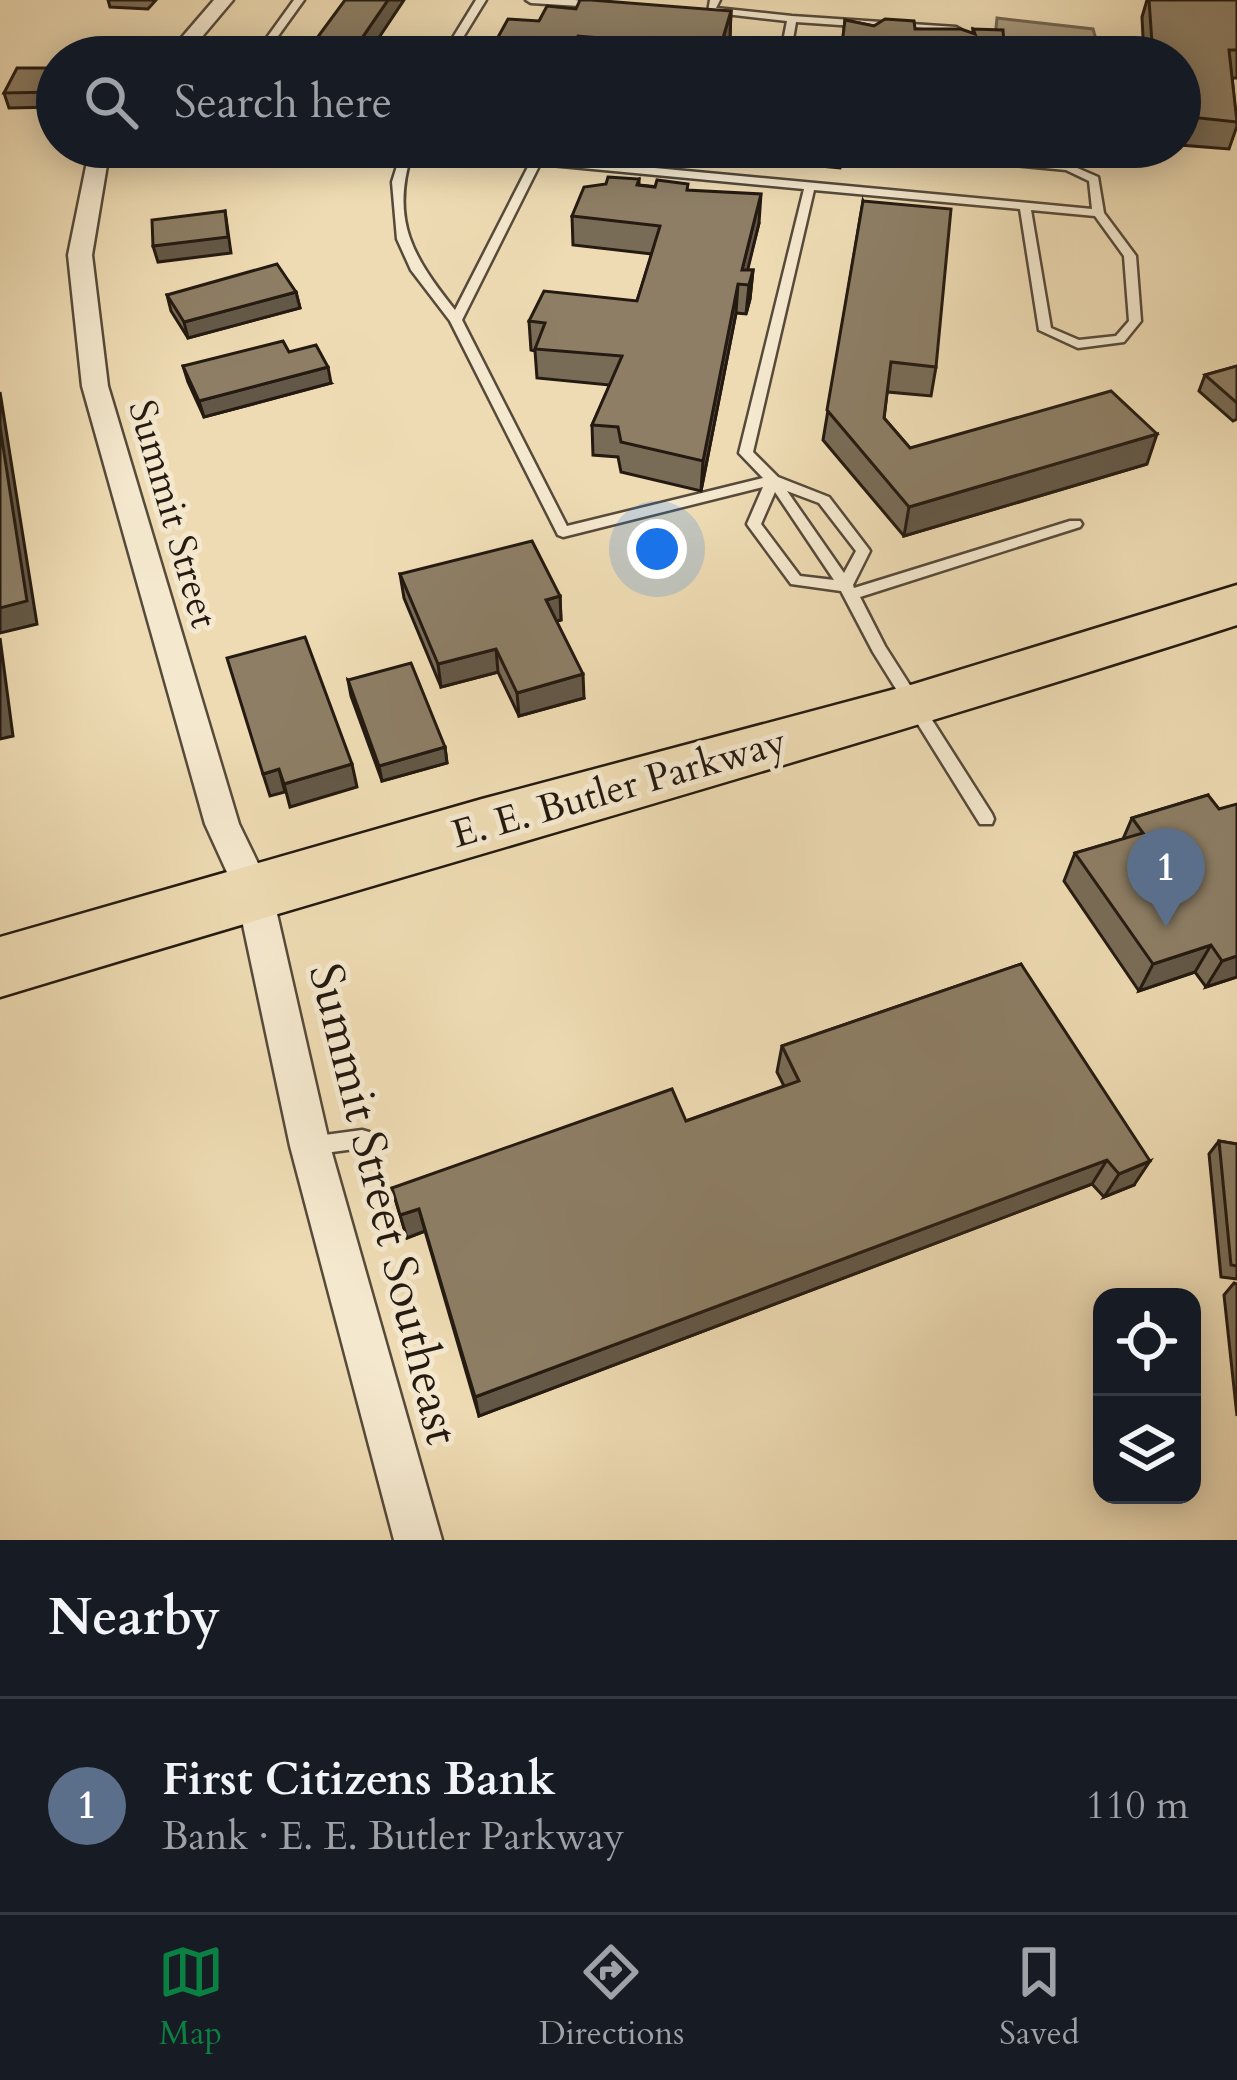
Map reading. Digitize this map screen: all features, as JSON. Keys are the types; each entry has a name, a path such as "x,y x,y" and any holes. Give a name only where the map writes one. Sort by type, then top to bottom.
{"highway":[{"name":"E. E. Butler Parkway","path":"0,968 914,706 1237,605"}],"street":[{"path":"193,36 224,0"},
{"name":"Summit Street","path":"96,168 80,255 95,386 222,824 254,892"},
{"name":"Summit Street Southeast","path":"254,892 310,1146 418,1540"}],"lane":[{"path":"273,36 298,0"},
{"path":"459,36 481,0"},
{"path":"531,0 599,4"},
{"path":"689,9 713,5 792,19 956,30"},
{"path":"789,36 792,19"},
{"path":"401,168 397,182 403,238 417,270 456,320 563,532 772,480 824,500 863,551 848,590"},
{"path":"456,320 532,168"},
{"path":"631,168 1098,213"},
{"path":"1025,206 1046,330 1078,344 1120,339 1135,322 1130,256 1098,213 1094,179 1075,168"},
{"path":"810,185 746,453 772,480 848,590 986,819"},
{"path":"772,480 754,524 796,580 848,590 1076,524"},
{"path":"310,1146 362,1139"}],"shaded area":[{"path":"997,18 1093,29 1095,36 995,36"}],"building":[{"path":"345,0 388,0 363,36 318,36"},
{"path":"580,0 731,11 724,36 499,36 508,19 539,21 547,6 576,9"},
{"path":"1149,0 1237,0 1237,50 1229,50 1237,122 1201,118 1201,36 1152,36"},
{"path":"885,19 914,21 915,29 961,29 975,34 973,29 1003,30 1003,36 843,36 845,20 874,26"},
{"path":"17,68 36,68 36,92 4,93"},
{"path":"608,177 639,179 637,185 655,187 657,180 688,184 687,190 761,194 742,270 753,270 749,285 738,284 703,461 621,442 618,427 592,425 622,356 535,349 545,323 529,321 544,291 637,301 660,226 572,216 584,187 606,184"},
{"path":"863,201 951,209 936,367 891,362 884,418 910,448 1111,391 1157,434 909,507 827,410"},
{"path":"225,211 228,237 153,246 152,220"},
{"path":"277,264 296,292 184,322 167,295"},
{"path":"283,341 289,352 316,345 328,367 199,401 183,366"},
{"path":"1237,366 1237,403 1205,375"},
{"path":"0,427 27,601 0,608"},
{"path":"532,541 560,596 546,600 583,674 517,693 496,649 438,664 400,574"},
{"path":"305,637 352,764 284,784 279,769 263,774 227,658"},
{"path":"411,663 445,747 379,766 348,680"},
{"path":"1208,795 1219,809 1237,804 1237,956 1222,961 1211,945 1153,964 1075,853 1143,833 1132,818"},
{"path":"1021,964 1150,1161 1119,1174 1107,1160 475,1397 419,1209 400,1215 392,1188 672,1089 686,1121 799,1081 782,1046"},
{"path":"1219,1141 1237,1144 1237,1266 1231,1265"}],"place":[{"name":"First Citizens Bank","path":"1166,927"}]}
